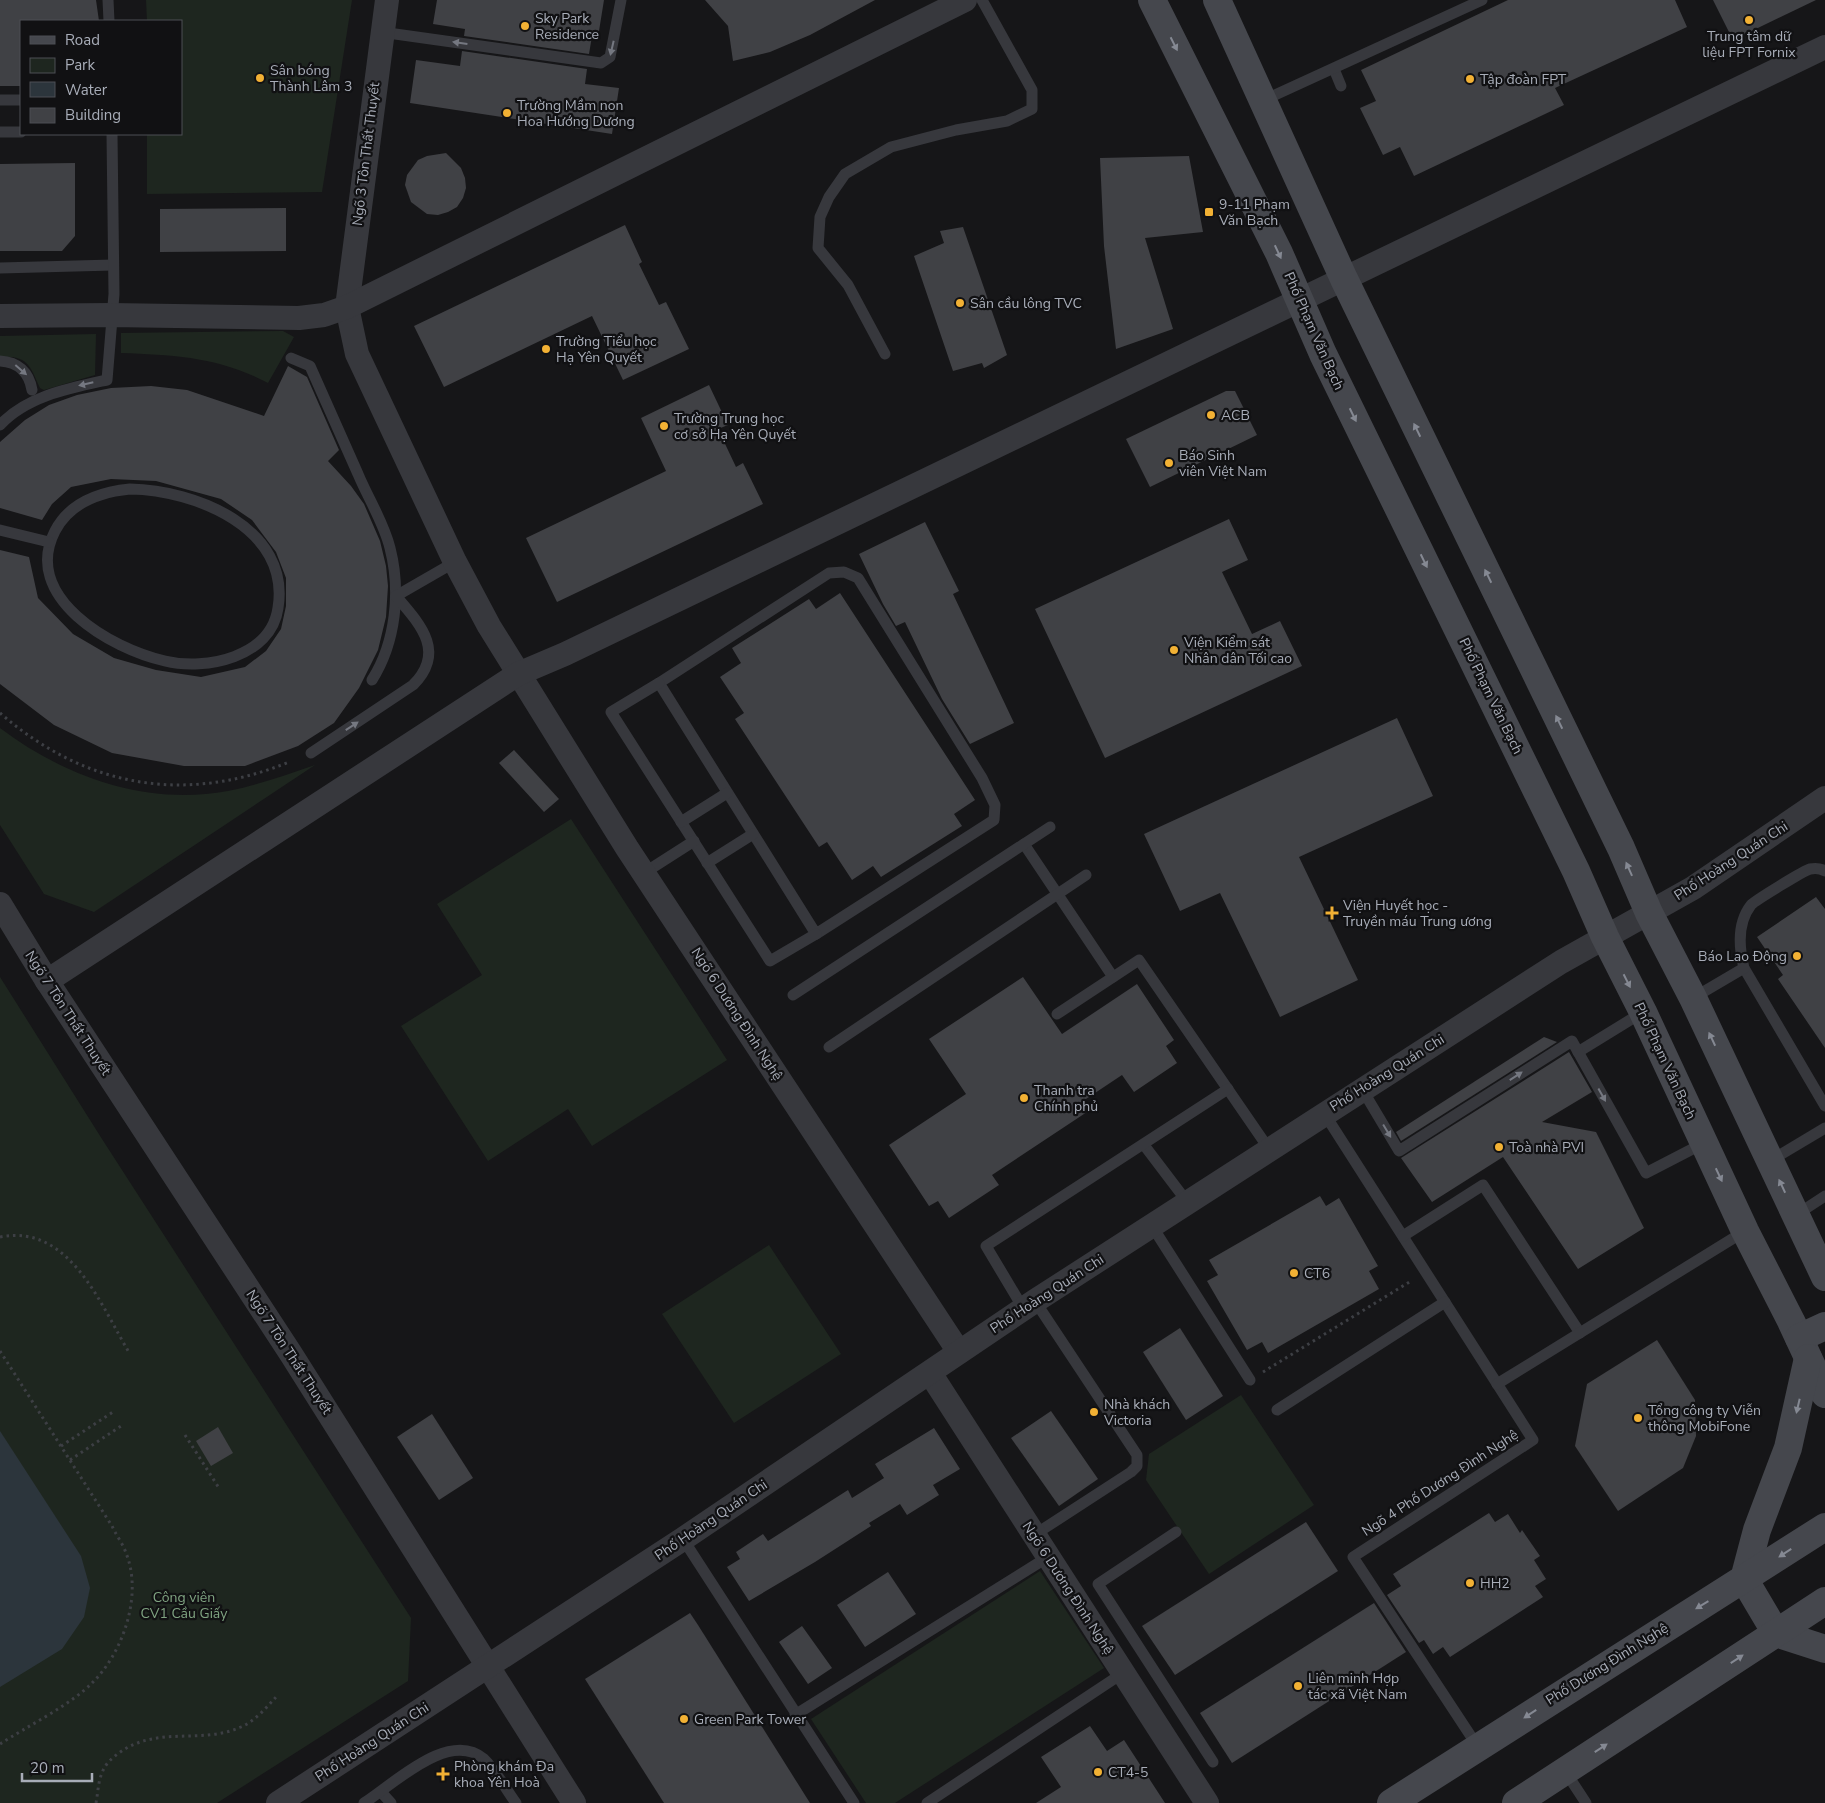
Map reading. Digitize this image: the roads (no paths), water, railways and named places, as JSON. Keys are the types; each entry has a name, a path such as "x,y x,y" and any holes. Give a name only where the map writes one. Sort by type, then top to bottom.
{"main road":[{"name":"Phố Phạm Văn Bạch","path":"1152,0 1279,253 1323,354 1576,871 1605,937 1643,1012 1744,1231 1804,1348 1825,1394"},
{"path":"1217,0 1344,279 1620,848 1649,913 1693,998 1825,1277"},
{"path":"1825,1326 1804,1348 1788,1448 1758,1530 1744,1579 1776,1633 1825,1649"},
{"name":"Phố Dương Đình Nghệ","path":"1391,1803 1630,1649 1825,1527"},
{"path":"1516,1803 1825,1602"}],"street":[{"name":"Ngõ 3 Tôn Thất Thuyết","path":"387,0 381,32 347,307 357,354 455,562"},
{"path":"0,316 110,325 300,318 324,315 347,307 964,0"},
{"path":"47,981 518,674 565,654 1825,47"},
{"name":"Ngõ 6 Dương Đình Nghệ","path":"455,562 518,674 644,873 959,1352"},
{"name":"Phố Hoàng Quán Chi","path":"278,1803 683,1539 1029,1305 1324,1113 1562,962 1693,888 1825,798"},
{"name":"Ngõ 7 Tôn Thất Thuyết","path":"0,904 47,981 291,1354 572,1802"},
{"name":"Ngõ 6 Dương Đình Nghệ","path":"930,1373 1207,1803"}],"lane":[{"path":"108,0 109,20"},
{"path":"381,32 600,63 610,57 621,0"},
{"path":"885,354 848,285 818,248 820,218 829,197 845,174 891,147 956,130 1007,121 1032,109 1032,90 982,0"},
{"path":"1264,100 1482,0"},
{"path":"1334,69 1341,86"},
{"path":"0,100 20,100"},
{"path":"0,132 20,132"},
{"path":"0,425 25,406 48,395 107,380 114,294 112,135"},
{"path":"0,268 113,265"},
{"path":"291,358 310,366 390,547 396,596 389,646 382,665 372,680"},
{"path":"0,361 11,363 23,369 29,378 32,390"},
{"path":"152,489 189,498 236,519 266,550 274,566 279,583 277,619 267,635 252,649 229,659 198,663 166,662 132,652 101,636 77,617 56,592 47,563 49,542 61,520 79,504 99,494 122,490 152,489"},
{"path":"0,530 49,542"},
{"path":"396,596 455,562"},
{"path":"844,572 858,578 990,791 996,805 994,820 816,934 770,961 611,712 659,682 829,573 844,572"},
{"path":"311,753 413,685 422,676 429,664 430,646 408,610 396,596"},
{"path":"659,682 816,934"},
{"path":"681,822 727,793"},
{"path":"794,996 1050,827"},
{"path":"708,863 753,834"},
{"path":"644,873 694,841"},
{"path":"1024,844 1113,977"},
{"path":"1825,871 1820,868 1808,869 1751,904 1742,924 1739,947 1744,968 1825,1106"},
{"path":"829,1047 1086,875"},
{"path":"1057,1014 1139,960 1269,1149"},
{"path":"1693,998 1744,968"},
{"path":"1578,1052 1643,1012"},
{"path":"1362,1089 1399,1151 1572,1040 1646,1173 1704,1143"},
{"path":"1034,1535 1131,1472 1137,1466 1137,1456 986,1246 1228,1089"},
{"name":"Ngõ 4 Phố Dương Đình Nghệ","path":"1324,1113 1533,1440 1353,1557 1478,1747"},
{"path":"1770,1161 1825,1128"},
{"path":"1144,1144 1188,1203"},
{"path":"1403,1236 1483,1185 1580,1332"},
{"path":"1796,1215 1825,1196"},
{"path":"1152,1226 1250,1380"},
{"path":"1497,1384 1744,1231"},
{"path":"1277,1410 1445,1302"},
{"path":"1176,1532 1098,1584 1213,1762"},
{"path":"683,1539 795,1715 854,1803"},
{"path":"795,1715 1048,1556"},
{"path":"927,1803 1123,1674"},
{"path":"364,1803 435,1754 461,1748 484,1759 516,1803"},
{"path":"1565,1771 1586,1803"},
{"path":"381,1792 391,1803"}],"water":[{"path":"0,1431 81,1556 90,1588 84,1617 62,1649 0,1687"}],"place":[{"name":"Trung tâm dữ liệu FPT Fornix","path":"1749,20"},
{"name":"Sky Park Residence","path":"525,26"},
{"name":"Sân bóng Thành Lâm 3","path":"260,78"},
{"name":"Tập đoàn FPT","path":"1470,79"},
{"name":"Trường Mầm non Hoa Hướng Dương","path":"507,113"},
{"name":"9-11 Phạm Văn Bạch","path":"1209,212"},
{"name":"Sân cầu lông TVC","path":"960,303"},
{"name":"Trường Tiểu học Hạ Yên Quyết","path":"546,349"},
{"name":"ACB","path":"1211,415"},
{"name":"Trường Trung học cơ sở Hạ Yên Quyết","path":"664,426"},
{"name":"Báo Sinh viên Việt Nam","path":"1169,463"},
{"name":"Viện Kiểm sát Nhân dân Tối cao","path":"1174,650"},
{"name":"Viện Huyết học - Truyền máu Trung ương","path":"1332,913"},
{"name":"Báo Lao Động","path":"1797,956"},
{"name":"Thanh tra Chính phủ","path":"1024,1098"},
{"name":"Toà nhà PVI","path":"1499,1147"},
{"name":"CT6","path":"1294,1273"},
{"name":"Nhà khách Victoria","path":"1094,1412"},
{"name":"Tổng công ty Viễn thông MobiFone","path":"1638,1418"},
{"name":"HH2","path":"1470,1583"},
{"name":"Liên minh Hợp tác xã Việt Nam","path":"1298,1686"},
{"name":"Green Park Tower","path":"684,1719"},
{"name":"CT4-5","path":"1098,1772"},
{"name":"Phòng khám Đa khoa Yên Hoà","path":"443,1774"}],"park label":[{"name":"Công viên CV1 Cầu Giấy","path":"184,1605"}]}
